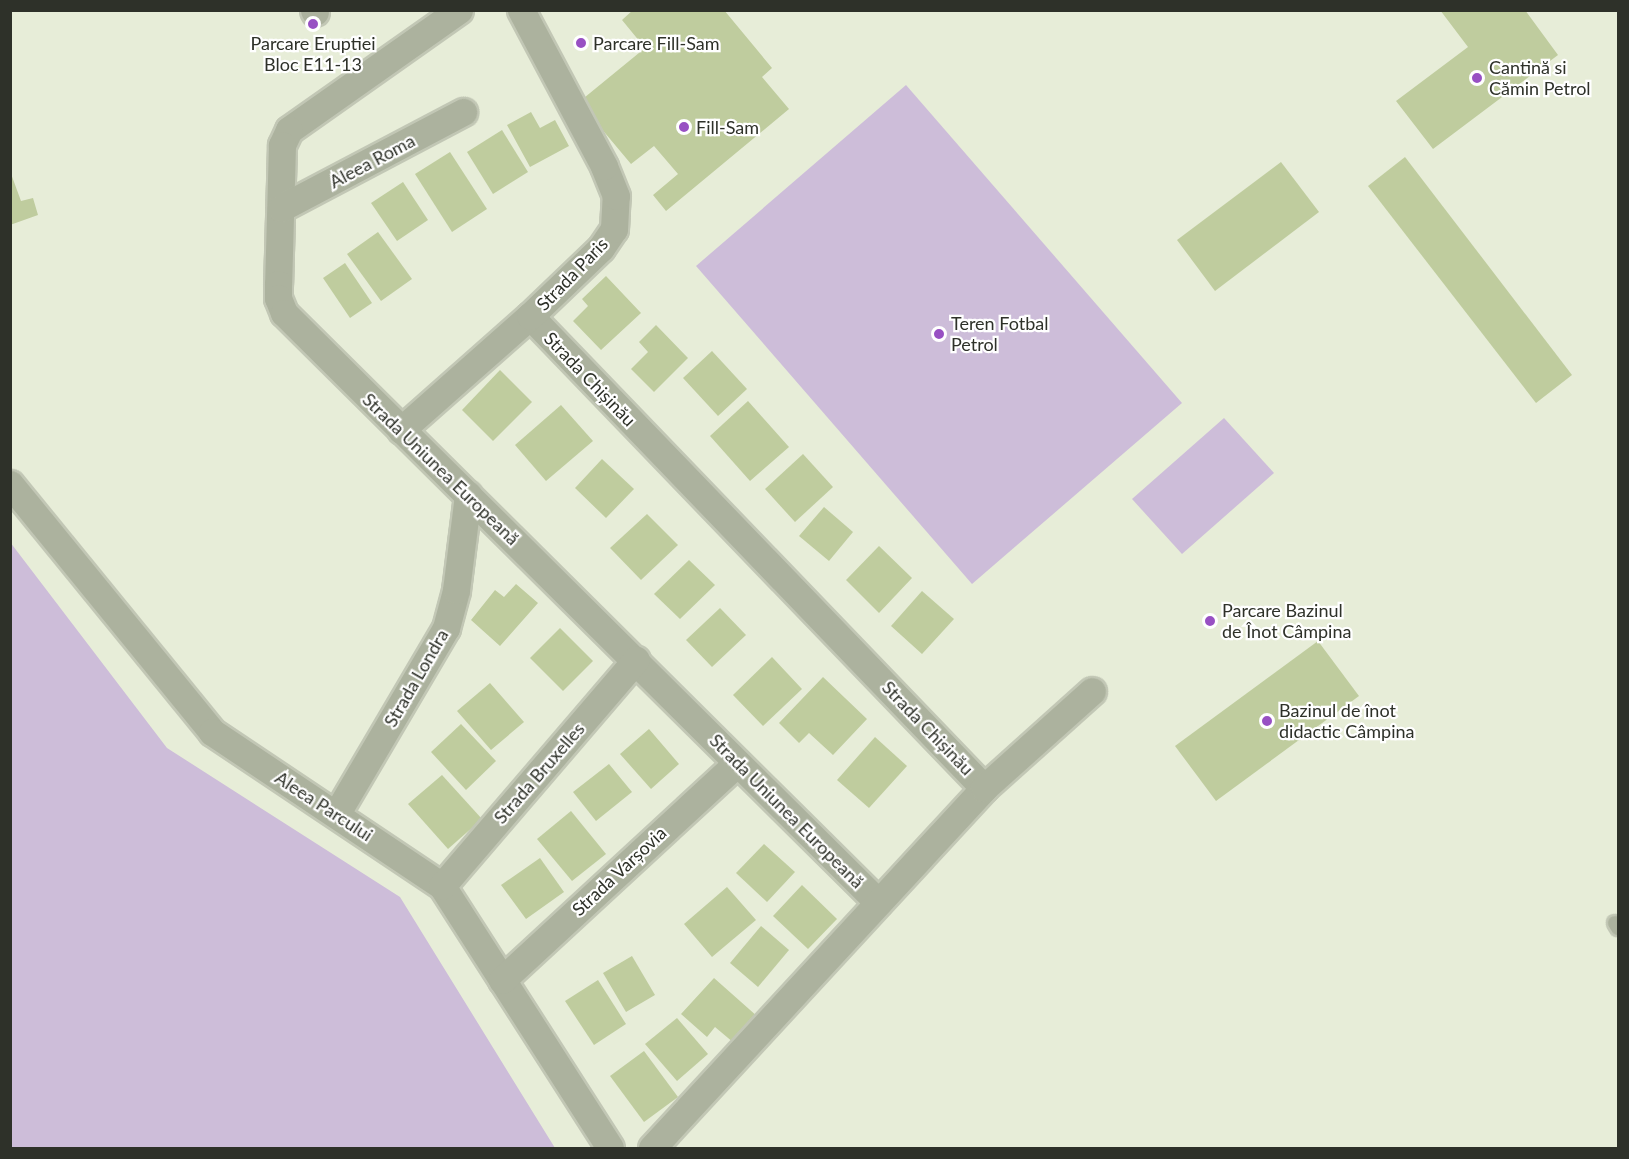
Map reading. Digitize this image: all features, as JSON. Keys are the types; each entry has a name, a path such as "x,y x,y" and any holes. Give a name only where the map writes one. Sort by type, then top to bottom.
{"street":[{"name":"Strada Uniunea Europeană","path":"459,10 289,130 282,145 278,298 284,313 879,902"},
{"name":"Strada Paris","path":"401,430 530,316 601,248 614,229 618,212 616,196 604,166 521,10"},
{"name":"Aleea Roma","path":"281,208 463,112"},
{"name":"Strada Chișinău","path":"530,316 984,788 652,1149"},
{"name":"Aleea Parcului","path":"10,484 212,732 337,813 442,886 610,1149"},
{"name":"Strada Londra","path":"337,813 446,628 456,590 468,495"},
{"name":"Strada Bruxelles","path":"442,886 636,660"},
{"path":"984,788 1092,691"},
{"name":"Strada Varșovia","path":"502,980 737,763"}],"shaded area":[{"name":"Teren Fotbal Petrol","path":"906,85 1182,403 972,584 696,266"},
{"path":"1224,418 1274,473 1182,554 1132,499"},
{"path":"10,542 167,748 400,897 555,1148 11,1148"}],"building":[{"name":"Fill-Sam","path":"633,10 724,10 772,68 762,77 789,109 666,211 653,195 678,174 654,146 631,164 579,102 645,48 622,20"},
{"name":"Cantină si Cămin Petrol","path":"1440,10 1525,10 1558,55 1433,149 1396,101 1468,47"},
{"path":"531,112 540,128 555,120 569,146 530,167 507,125"},
{"path":"502,130 528,172 493,194 467,152"},
{"path":"450,152 487,209 452,232 415,174"},
{"path":"1405,157 1572,375 1536,403 1368,186"},
{"path":"1281,162 1319,212 1215,291 1177,240"},
{"path":"10,171 21,201 33,198 38,215 10,225"},
{"path":"403,182 428,220 397,241 371,203"},
{"path":"378,232 412,279 381,301 347,254"},
{"path":"345,263 372,303 350,318 323,278"},
{"path":"606,276 641,313 601,350 573,321 588,306 582,299"},
{"path":"656,325 688,358 654,392 631,369 648,352 639,342"},
{"path":"712,351 747,389 718,416 683,378"},
{"path":"500,370 532,402 493,441 462,410"},
{"path":"748,401 789,447 750,481 710,436"},
{"path":"561,405 593,441 546,481 515,445"},
{"path":"803,454 833,487 795,522 765,489"},
{"path":"602,459 634,489 606,518 575,488"},
{"path":"824,507 853,532 829,561 799,536"},
{"path":"647,514 678,545 641,580 610,548"},
{"path":"879,546 912,578 879,613 846,580"},
{"path":"689,560 715,585 680,619 654,594"},
{"path":"516,584 538,603 500,646 471,620 495,590 504,597"},
{"path":"922,591 954,619 922,654 891,626"},
{"path":"720,608 746,635 712,667 686,640"},
{"path":"560,628 593,661 563,691 530,658"},
{"name":"Bazinul de înot didactic Câmpina","path":"1318,641 1359,696 1216,801 1175,746"},
{"path":"772,657 802,689 763,726 733,695"},
{"path":"823,677 867,719 833,755 809,733 799,743 779,723"},
{"path":"490,683 524,722 491,750 457,711"},
{"path":"461,724 496,761 466,790 431,752"},
{"path":"649,729 679,764 651,789 620,754"},
{"path":"875,737 907,766 869,808 837,780"},
{"path":"609,764 632,792 596,821 573,792"},
{"path":"442,775 482,819 448,849 408,804"},
{"path":"571,811 606,854 572,881 537,839"},
{"path":"764,844 795,872 767,902 736,873"},
{"path":"540,858 564,892 526,919 501,885"},
{"path":"802,885 837,919 808,949 773,916"},
{"path":"727,887 756,920 712,957 684,924"},
{"path":"761,926 789,950 758,987 730,963"},
{"path":"632,956 655,995 626,1012 603,973"},
{"path":"714,978 758,1017 734,1043 715,1027 707,1037 681,1014"},
{"path":"598,980 626,1024 594,1045 565,1001"},
{"path":"677,1018 708,1054 677,1081 645,1044"},
{"path":"644,1051 678,1097 644,1122 610,1076"}],"place":[{"name":"Parcare Eruptiei Bloc E11-13","path":"313,24"},
{"name":"Parcare Fill-Sam","path":"581,43"},
{"name":"Cantină si Cămin Petrol","path":"1477,78"},
{"name":"Fill-Sam","path":"684,127"},
{"name":"Teren Fotbal Petrol","path":"939,334"},
{"name":"Parcare Bazinul de Înot Câmpina","path":"1210,621"},
{"name":"Bazinul de înot didactic Câmpina","path":"1267,721"}]}
